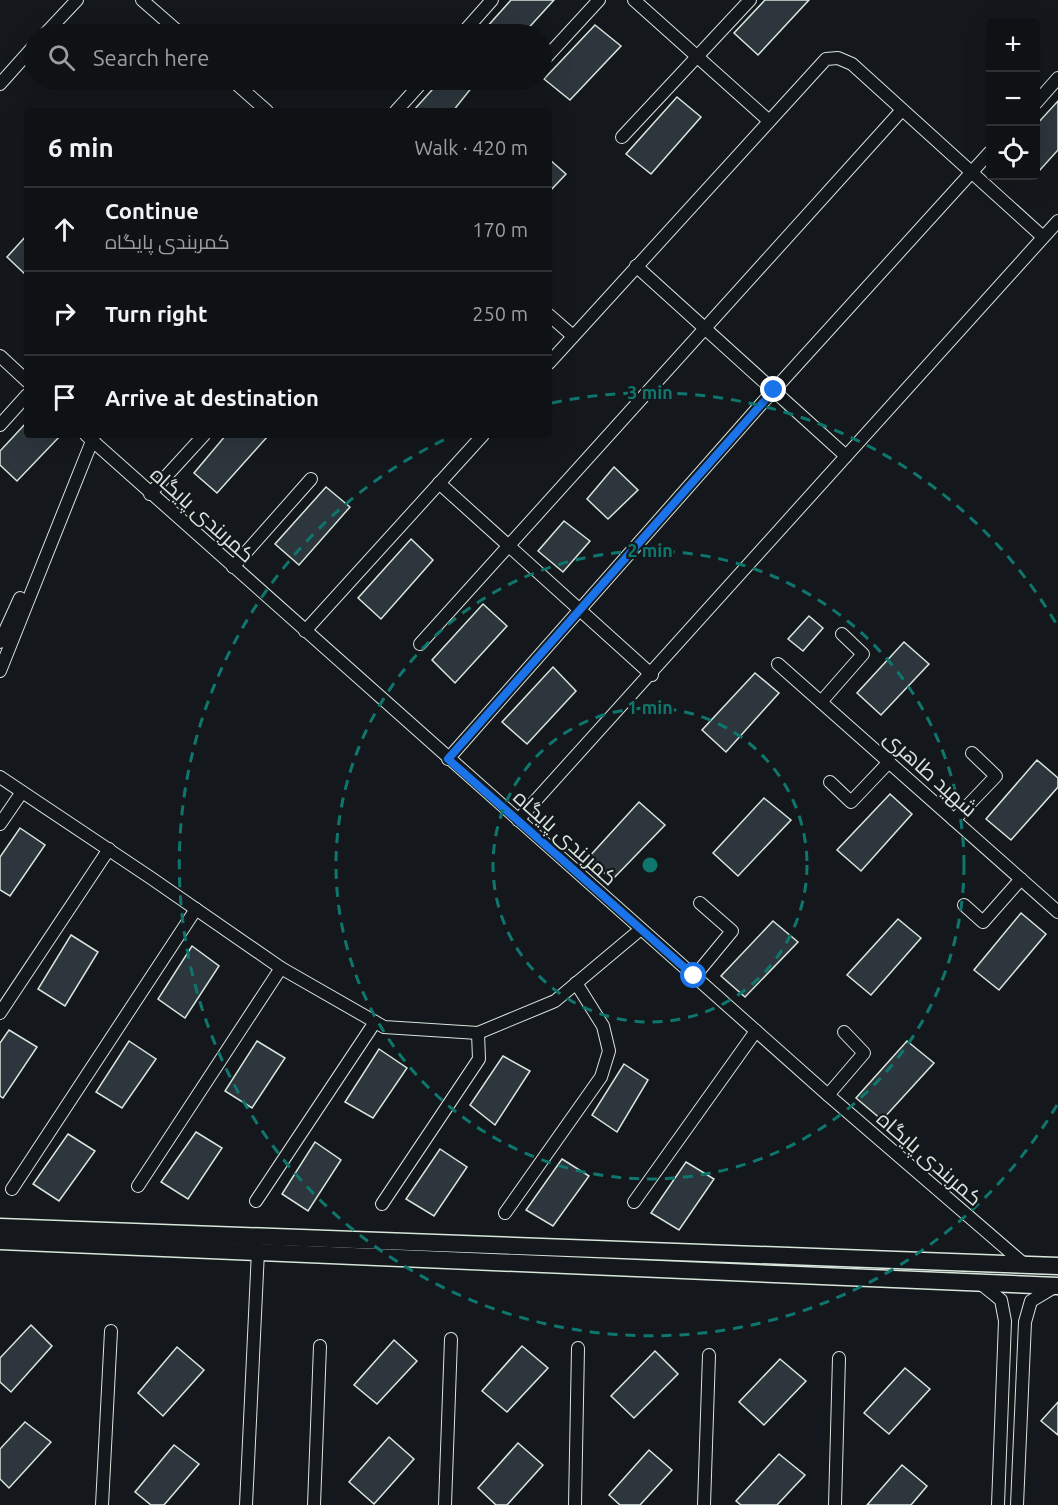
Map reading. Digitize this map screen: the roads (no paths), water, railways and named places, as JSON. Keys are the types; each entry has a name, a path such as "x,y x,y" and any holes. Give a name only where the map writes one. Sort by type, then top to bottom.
{"street":[{"path":"54,24 77,0"},
{"path":"142,0 170,24"},
{"path":"471,24 492,0"},
{"path":"552,51 599,0"},
{"path":"634,0 768,120"},
{"path":"622,137 750,0"},
{"path":"0,84 24,57"},
{"path":"552,360 826,59 838,58 852,64 1043,237"},
{"path":"1040,98 1058,78"},
{"path":"243,90 264,108"},
{"path":"399,108 415,90"},
{"path":"420,644 903,110"},
{"path":"448,759 774,390 986,156"},
{"path":"518,820 652,675 1058,221"},
{"path":"636,266 846,456"},
{"path":"552,318 573,336"},
{"path":"0,356 24,378"},
{"path":"0,425 24,398"},
{"path":"0,642 88,438"},
{"path":"0,671 88,438"},
{"name":"کمربندی پایگاه","path":"91,438 150,494 448,759 828,1095 1024,1264"},
{"path":"150,494 201,438"},
{"path":"305,631 480,438"},
{"path":"233,567 311,479"},
{"path":"440,483 652,675"},
{"path":"821,702 863,654 842,634"},
{"name":"شهید طاهری","path":"778,664 1058,912"},
{"path":"954,819 996,776 972,753"},
{"path":"830,782 851,802 889,762"},
{"path":"0,777 281,968 384,1027 478,1033 555,1001 641,929"},
{"path":"0,824 22,792"},
{"path":"0,1013 109,849"},
{"path":"964,905 983,922 1021,879"},
{"path":"694,976 732,931 700,903"},
{"path":"12,1189 196,909"},
{"path":"138,1186 281,968"},
{"path":"505,1213 601,1077 609,1051 603,1026 576,983"},
{"path":"256,1201 375,1022"},
{"path":"634,1202 756,1031"},
{"path":"828,1095 864,1053 844,1032"},
{"path":"382,1204 478,1059 478,1033"},
{"path":"0,1227 1058,1266"},
{"path":"0,1241 1057,1286"},
{"path":"246,1505 258,1251"},
{"path":"802,1274 803,1256"},
{"path":"980,1283 1000,1300 1005,1321 998,1505"},
{"path":"1017,1505 1025,1322 1031,1300 1057,1286"},
{"path":"102,1505 111,1331"},
{"path":"445,1505 451,1339"},
{"path":"314,1505 320,1346"},
{"path":"575,1505 578,1348"},
{"path":"704,1505 709,1355"},
{"path":"835,1505 838,1358"}]}
